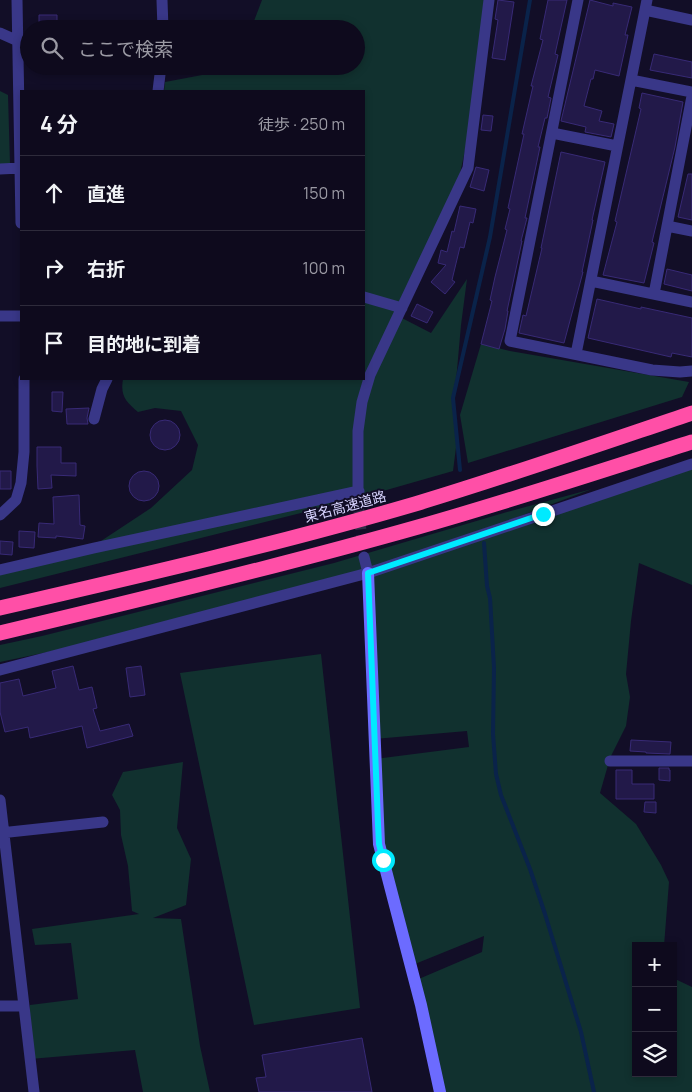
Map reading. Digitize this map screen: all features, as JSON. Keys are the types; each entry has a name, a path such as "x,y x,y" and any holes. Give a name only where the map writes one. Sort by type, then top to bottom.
{"highway":[{"name":"東名高速道路","path":"0,608 228,555 413,505 502,478 692,413"},
{"path":"0,633 234,577 418,527 692,442"}],"street":[{"path":"17,0 20,20"},
{"path":"162,0 163,20"},
{"path":"0,570 94,548 359,496 358,431 362,402 370,375 468,168 490,0"},
{"path":"578,0 510,341 652,370 692,371"},
{"path":"576,354 646,5 692,20"},
{"path":"0,33 20,40"},
{"path":"22,75 22,90"},
{"path":"158,90 160,75"},
{"path":"631,80 692,94 654,294"},
{"path":"552,133 618,146"},
{"path":"680,159 692,162"},
{"path":"0,169 20,168"},
{"path":"667,226 692,231"},
{"path":"591,281 692,302"},
{"path":"365,297 402,308"},
{"path":"0,316 20,316"},
{"path":"0,515 16,500 21,483 24,452 24,380"},
{"path":"94,419 102,389 106,380"},
{"path":"0,670 368,573 692,464"},
{"path":"364,557 368,573 379,844 440,1092"},
{"path":"610,761 692,761"},
{"path":"0,800 2,833 34,1092"},
{"path":"2,833 103,822"},
{"path":"0,1006 24,1006"}],"green space":[{"path":"262,0 489,0 477,96 455,196 398,316 431,333 467,279 454,404 457,440 453,471 341,503 0,588 0,571 101,541 151,508 192,470 198,445 181,411 155,408 138,412 130,405 123,394 123,380 365,380 365,90 164,90 165,82 202,75 365,75 365,20 254,20"},
{"path":"0,91 8,95 10,164 0,164"},
{"path":"481,344 510,351 689,382 682,397 468,463 460,415"},
{"path":"692,465 692,585 639,563 626,674 630,697 626,726 610,758 600,793 636,824 669,882 664,942 632,942 632,1077 677,1077 677,980 692,987 692,1092 440,1092 414,981 482,952 484,936 410,966 379,844 375,759 469,747 467,731 374,739 368,573 139,633 0,662 0,645 334,563 592,489 401,561"},
{"path":"321,654 360,1008 254,1025 180,673"},
{"path":"183,762 177,828 191,859 186,905 153,918 181,919 200,1046 210,1092 143,1092 135,1050 30,1059 30,1005 78,999 71,943 35,945 32,929 139,914 132,911 128,866 121,835 120,810 112,795 123,772"}],"building":[{"path":"498,0 514,2 505,60 492,58 498,20 495,19"},
{"path":"548,0 567,0 555,54 558,55 548,97 551,98 538,147 540,147 525,218 527,218 507,311 505,329 499,349 481,344 507,230 505,229 510,209 508,208 524,134 522,134 533,86 531,86 543,40 540,39"},
{"path":"590,0 613,6 613,3 632,7 625,35 628,35 619,76 595,70 584,106 602,111 599,121 614,124 611,137 585,132 586,127 561,121"},
{"path":"39,15 57,15 57,20 39,20"},
{"path":"654,54 692,62 692,78 650,70"},
{"path":"642,93 683,102 675,147 644,283 603,275 617,222 615,221 641,109 639,108"},
{"path":"483,115 493,116 491,131 481,130"},
{"path":"561,152 605,162 583,272 564,343 519,333 523,315 526,316 542,248"},
{"path":"476,167 489,170 484,191 470,187"},
{"path":"688,174 692,174 692,220 678,217"},
{"path":"460,206 476,209 473,223 470,222 464,248 460,247 452,280 455,282 445,294 431,282 446,265 438,263 441,250 447,252"},
{"path":"667,269 692,275 692,291 664,284"},
{"path":"597,299 692,318 692,357 672,353 671,357 588,338"},
{"path":"417,304 433,312 427,323 411,316"},
{"path":"52,392 63,392 62,412 52,411"},
{"path":"89,408 88,424 67,424 66,409"},
{"path":"165,420 171,421 179,429 179,441 171,449 165,450 159,449 151,441 150,435 151,429 159,421"},
{"path":"37,447 61,447 61,463 76,463 76,476 51,475 52,488 38,489"},
{"path":"0,471 11,471 11,489 0,489"},
{"path":"144,471 150,472 158,480 158,492 150,500 144,501 138,500 130,492 129,486 130,480 138,472"},
{"path":"79,495 80,525 85,526 83,539 56,536 56,538 38,537 39,523 54,524 53,497"},
{"path":"19,531 35,532 34,548 19,547"},
{"path":"0,541 13,542 12,555 0,554"},
{"path":"73,666 79,690 92,687 97,708 93,709 100,731 129,724 133,736 87,748 82,726 30,738 28,727 5,732 0,712 0,683 19,679 23,696 56,688 52,671"},
{"path":"141,666 145,695 130,697 126,668"},
{"path":"631,740 671,742 670,754 630,751"},
{"path":"659,768 669,768 670,781 659,780"},
{"path":"616,770 632,770 632,784 654,784 654,799 616,799"},
{"path":"645,802 656,802 656,813 644,812"},
{"path":"362,1038 372,1092 259,1092 256,1078 266,1077 262,1055"}],"waterway":[{"path":"460,470 453,398 490,237 530,0"},
{"path":"484,543 487,586 490,598 494,668 493,734 496,774 501,795 530,869 545,914 581,1032 594,1092"}],"tunnel":[{"path":"358,502 363,550"}],"route":[{"path":"383,860 379,844 368,573 543,514"}]}
